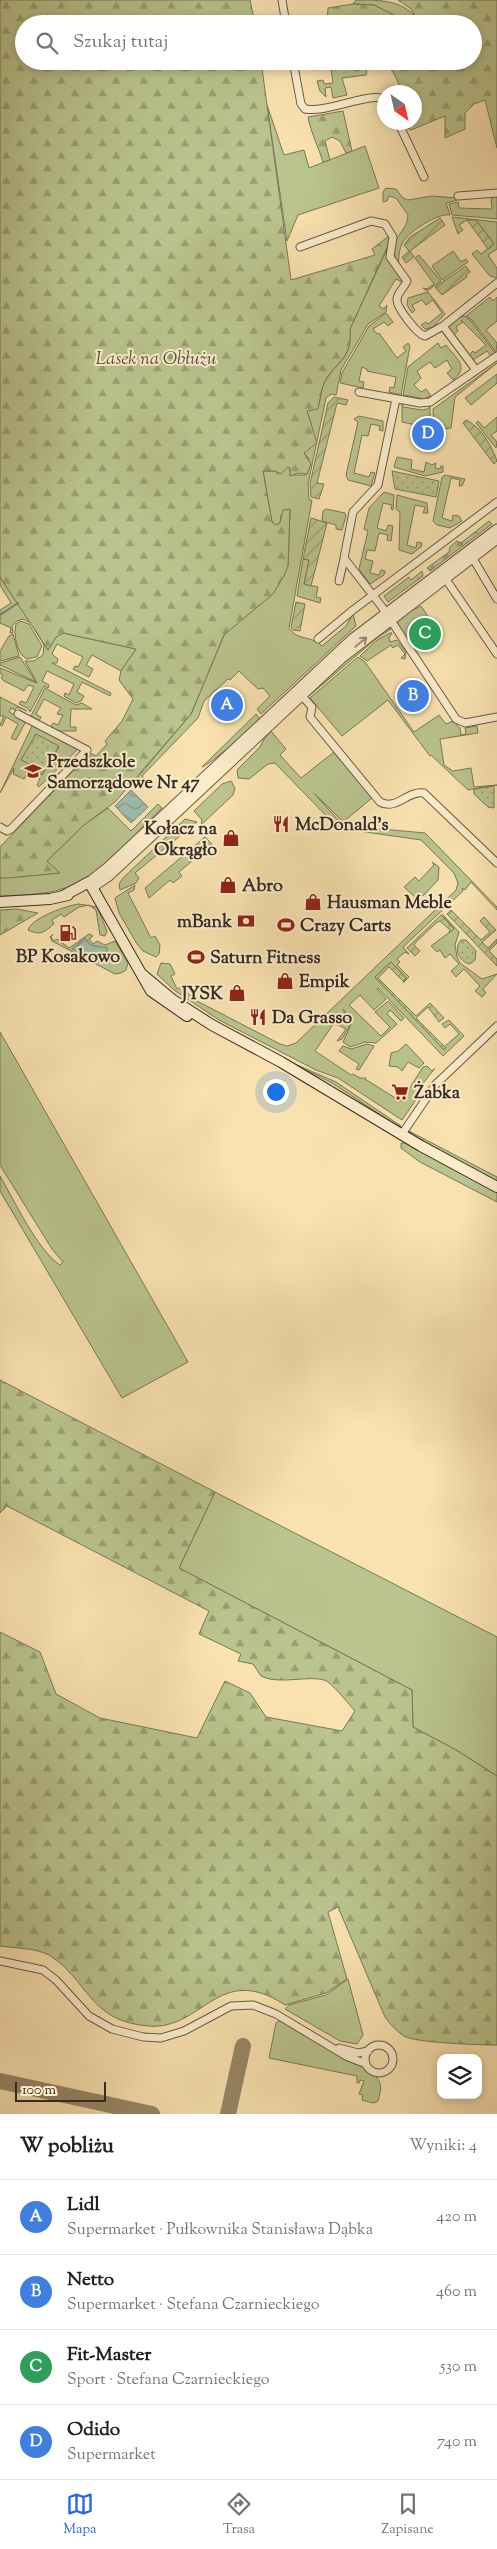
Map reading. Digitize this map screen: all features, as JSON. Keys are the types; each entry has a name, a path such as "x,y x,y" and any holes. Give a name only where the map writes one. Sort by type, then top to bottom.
{"main road":[{"path":"0,902 50,899 91,885 151,990 166,1003 194,1020 212,1025 281,1062 402,1134 497,1187"}],"street":[{"path":"282,0 284,15"},
{"path":"295,70 301,104 305,108 325,109 377,98"},
{"path":"402,130 424,177"},
{"path":"458,196 497,193"},
{"path":"300,247 371,221 382,222 392,233 390,257 406,281 397,297 399,308 422,335 428,336 443,326 495,284"},
{"path":"443,326 476,370"},
{"path":"359,392 420,403 430,402 497,356"},
{"path":"339,580 353,512 378,484 396,399"},
{"path":"318,639 373,595 497,502"},
{"path":"91,885 123,864 387,616 497,528"},
{"path":"91,885 352,638 445,578 497,539"},
{"path":"472,557 497,599"},
{"path":"344,558 373,595 458,721 465,723 497,717"},
{"path":"445,578 497,654"},
{"path":"302,696 312,707 310,717 380,802 391,805 415,793 424,793 497,863"},
{"path":"0,827 7,831 11,829 87,750 18,714"},
{"path":"402,1134 436,1084 497,1026"},
{"path":"0,1961 43,1970 56,1980 94,2020 112,2029 131,2034 154,2038 168,2037 184,2031 226,2008 247,2004 268,2010 322,2040 346,2056 366,2064 371,2070 381,2072 388,2069 393,2060 390,2050 384,2045 376,2045 368,2051 349,2052 322,2040"},
{"path":"366,2064 368,2051"}],"green space":[{"name":"Lasek na Obłużu","path":"0,0 250,0 253,15 15,15 15,70 262,70 291,280 375,255 372,249 390,235 390,241 350,329 349,347 346,354 325,381 318,409 307,411 317,443 304,453 311,464 307,474 298,473 290,476 290,468 288,467 281,474 275,471 263,471 272,522 276,525 280,523 283,510 290,509 288,566 284,576 273,594 224,635 191,714 115,802 84,825 47,861 60,873 0,878 0,847 90,753 96,756 107,744 105,741 122,721 133,699 119,680 121,671 136,649 63,633 56,637 48,650 0,577"},
{"path":"356,0 384,1 399,5 414,15 392,15 374,5 353,4"},
{"path":"398,0 497,0 497,148 485,100 474,104 465,113 465,129 445,138 445,116 422,125 422,85 400,85 391,70 482,70 482,15 414,15 411,9"},
{"path":"353,4 374,5 394,15 328,15 328,8"},
{"path":"331,70 366,70 367,72 366,75 342,78 347,95 333,98 331,87 325,88 326,97 320,91 317,81 323,80 324,84 333,83"},
{"path":"267,105 284,155 304,150 309,168 365,146 379,188 298,215 287,241"},
{"path":"343,111 352,151 346,153 340,141 332,137 325,141 330,160 323,162 308,117"},
{"path":"386,188 396,189 403,198 408,200 432,196 456,198 457,200 446,203 450,215 431,220 406,238 400,251 399,266 395,256 395,243 407,222 408,215 396,198 389,196 387,201 383,202 383,192"},
{"path":"497,194 497,219 452,215 449,204 458,202 459,208 492,209 491,199"},
{"path":"452,217 497,222 497,249 488,255 497,268 497,278 490,276 472,254 477,250 481,254 494,244 476,220 467,220 459,225 463,230 458,234"},
{"path":"440,218 445,225 410,251 414,257 406,263 402,257 409,251 404,245 410,237"},
{"path":"467,220 476,220 494,244 488,249"},
{"path":"388,247 389,259 404,283 396,279 379,306 384,309 387,305 386,312 368,324 341,370 336,395 331,394 326,398 308,484 309,500 312,500 289,628 296,635 313,640 322,646 346,626 353,614 356,626 261,714 257,709 270,696 263,688 258,689 239,671 230,680 228,679 204,701 198,718 142,776 146,780 140,785 137,778 191,714 224,635 246,615 288,566 290,509 281,515 280,523 276,525 272,522 263,471 275,471 278,474 288,467 290,468 290,475 305,475 309,459 304,453 311,423 307,411 318,408 325,381 346,354 349,347 350,329"},
{"path":"453,251 461,262 466,259 468,262 442,280 432,266"},
{"path":"419,255 441,281 427,291 423,288 427,289 434,284 415,258"},
{"path":"466,266 470,272 466,275 467,277 442,295 435,287"},
{"path":"428,292 445,314 433,327 425,329 421,325 426,322 428,324 442,313 433,300 426,305 422,300 412,305 415,310 412,313 407,305 408,298"},
{"path":"490,297 493,301 497,297 497,321 486,330 497,343 496,352 472,320 466,316"},
{"path":"386,313 393,322 388,326 384,322 373,329 377,334 379,333 397,358 406,351 403,347 408,343 410,346 401,395 389,392 390,387 394,388 396,377 367,371 367,369 362,367 359,381 364,382 363,388 340,383 342,373 369,326"},
{"path":"465,316 471,321 495,353 491,356 487,351 473,360 469,355 486,345 463,322 456,327 458,331 454,335 448,326 460,317"},
{"path":"438,343 441,348 446,345 460,362 461,367 458,375 453,380 447,373 452,369 447,360 435,368 430,362 417,371 421,378 414,385 421,392 426,389 431,396 424,399 403,395 408,367"},
{"path":"497,363 455,397 451,428 434,430 433,409"},
{"path":"497,374 497,383 471,405 465,398"},
{"path":"334,397 348,400 346,405 337,403 317,483 324,484 319,499 311,497 310,484 328,403"},
{"path":"402,403 403,407 422,410 428,409 430,405 430,428 402,422"},
{"path":"359,416 383,421 383,431 379,430 380,426 371,424 368,436 362,435 354,473 369,477 371,472 375,473 371,486 348,480 346,475 358,422 354,419"},
{"path":"497,417 497,431 491,435 497,442 496,448 476,423 478,421 484,428"},
{"path":"466,420 481,432 489,443 497,461 494,464 463,423"},
{"path":"397,457 412,460 411,469 424,472 426,462 432,465 436,463 435,468 440,469 443,466 443,472 425,476 394,467"},
{"path":"392,471 439,481 436,497 395,489"},
{"path":"445,475 465,479 462,486 459,486 460,480 451,478 442,518 452,521 453,515 459,516 462,521 450,528 437,525 433,521 442,477"},
{"path":"384,492 394,495 393,510 391,509 392,505 383,503 377,528 386,531 388,525 393,526 391,541 387,540 388,535 379,533 375,551 367,550 365,559 373,561 370,573 379,575 381,570 385,571 384,575 370,584 359,569 368,531 364,529 369,508"},
{"path":"397,495 427,503 428,513 423,513 425,507 415,505 407,545 416,548 417,542 422,543 421,547 412,554 399,550 400,512 396,509"},
{"path":"326,509 345,513 346,516 342,530 336,529 336,525 322,521 323,511"},
{"path":"311,518 327,523 311,586 304,584 309,560 303,559"},
{"path":"489,521 492,524 430,571 427,568 449,552 450,547 457,541 461,543"},
{"path":"303,559 309,560 304,584 318,587 316,597 321,598 320,603 297,596"},
{"path":"422,571 423,576 388,602 384,596 409,577 411,580"},
{"path":"0,577 31,623 23,619 17,621 12,626 13,633 10,633 11,628 0,623 0,610 11,603 0,585"},
{"path":"296,602 305,604 300,631 293,630 291,627"},
{"path":"421,606 429,618 407,639 396,622 407,613"},
{"path":"21,621 29,624 42,646 37,657 27,659 18,649 15,628 16,624"},
{"path":"384,628 391,629 377,638 309,696 329,675"},
{"path":"35,630 48,650 56,637 63,633 136,649 121,671 92,655 86,665 93,669 89,677 73,669 75,666 78,667 83,657 57,644 52,654 58,659 57,663 52,663 111,693 110,696 82,682 77,692 84,696 81,701 76,703 64,696 65,693 69,695 74,684 47,671 42,681 49,685 48,688 44,686 30,712 29,709 19,704 21,701 26,703 34,687 28,685 24,691 4,681 1,678 3,675 0,673 0,668 37,683 25,661 34,661 43,655 44,645"},
{"path":"392,633 389,638 390,642 397,640 406,652 405,659 401,658 405,654 398,645 393,648 391,645 367,661 360,656 377,640"},
{"path":"13,634 19,656 0,661 0,651 9,636"},
{"path":"20,657 36,682 0,665 0,663"},
{"path":"358,657 365,662 414,732 439,715 446,724 453,721 460,728 461,735 466,734 465,728 477,726 478,733 440,739 444,765 453,771 471,768 474,787 497,785 468,790 430,756 388,700 342,736 310,698"},
{"path":"45,688 76,705 82,703 92,709 71,709 70,727 76,727 76,731 59,731 51,727 53,723 58,725 63,715 57,714 61,708 44,699 36,714 41,717 39,721 31,716"},
{"path":"0,697 27,711 17,707 15,710 11,708 9,712 26,721 16,740 11,738 18,724 6,717 2,726 0,725 4,716 0,716"},
{"path":"256,714 260,719 222,753 202,767"},
{"path":"33,724 79,748 39,787 37,785 40,779 28,772 24,779 13,774 14,768 0,793","holes":["35,734 59,747 42,775 31,765"]},
{"path":"271,731 286,749 280,755 301,778 334,752 372,798 343,822 314,793 338,820 349,826 425,833 497,907 497,910 471,882 465,890 462,888 463,891 403,947 409,954 405,952 397,959 400,962 397,965 409,977 403,983 406,978 391,962 375,977 445,1049 444,1047 459,1034 450,1024 445,1028 442,1024 449,1020 464,1036 443,1056 378,988 386,999 374,1010 360,995 349,1005 381,1036 390,1027 375,1012 388,1001 404,1018 401,1021 390,1010 387,1014 397,1024 376,1043 365,1042 350,1047 343,1042 352,1022 343,1009 350,1025 342,1039 337,1041 346,1029 334,1023 315,1051 351,1075 366,1078 400,1101 423,1067 427,1066 432,1071 435,1068 417,1091 415,1101 402,1120 338,1078 316,1070 219,1020 174,990 157,974 161,963 170,964 175,974 171,976 177,989 181,987 195,1000 287,1046 296,1043 456,890 458,883 454,873 421,840 338,828 275,763 268,764 249,779 238,778 237,770 260,747"},
{"path":"36,734 59,746 42,775 31,765 21,760"},
{"path":"231,781 235,788 233,795 201,825 202,820 194,811 222,784"},
{"path":"494,786 494,808 488,807 474,794 474,789"},
{"path":"158,804 162,808 110,860 75,884 48,892 0,896 0,878 59,873 47,861 84,825 108,808 131,831"},
{"path":"185,819 197,822 135,873 139,878 136,883 120,890 119,884 123,878"},
{"path":"205,837 212,844 179,872 182,876 173,883 170,880 149,898 145,888"},
{"path":"432,862 439,867 438,880 424,895 416,898 404,887 415,877 419,881 434,865"},
{"path":"135,885 134,890 128,893 151,938 155,936 160,945 159,954 156,957 143,951 137,944 119,913 115,898"},
{"path":"79,904 87,905 79,907 64,917 61,914 52,920 54,924 45,931 36,933 28,930 31,925 43,917"},
{"path":"90,906 97,907 107,931 105,936 100,935 96,910"},
{"path":"17,909 38,913 0,935 0,910"},
{"path":"451,910 481,940 490,932 480,921 484,917 496,930 482,942 488,948 497,939 497,943 489,951 497,959 497,966 447,914"},
{"path":"442,914 459,932 455,945 460,963 482,979 497,974 483,989 486,993 482,997 475,991 480,986 464,969 456,977 451,971 459,964 450,954 445,958 440,950 437,952 431,946 454,929"},
{"path":"441,915 454,929 449,933 450,930 440,921 436,923 414,945 420,951 415,956 407,948"},
{"path":"53,934 51,937 54,941 57,939 69,948 89,934 93,936 89,939 93,944 97,941 105,945 115,941 128,963 126,970 115,974 52,941 50,937"},
{"path":"461,940 466,940 476,951 475,960 470,964 463,961 458,955 457,947"},
{"path":"391,962 406,978 403,981 389,967 378,978 416,1016 430,1003 444,1018 439,1022 428,1007 416,1018 446,1048 444,1050 375,977"},
{"path":"0,1032 188,1362 122,1398 0,1191 0,1176 43,1249 60,1265 63,1262 52,1249 0,1165"},
{"path":"367,1044 374,1046 359,1070 356,1069 359,1064 339,1051 343,1046 351,1049"},
{"path":"406,1044 424,1063 419,1068 408,1062 402,1071 398,1067 389,1066 391,1053 398,1051"},
{"path":"288,1061 336,1082 401,1126 396,1125 332,1083"},
{"path":"409,1131 497,1177 497,1182 411,1134"},
{"path":"401,1143 405,1143 497,1191 497,1202 420,1162 401,1148"},
{"path":"0,1380 215,1492 179,1568 412,1690 413,1727 456,1750 497,1776 497,2045 421,2040 404,2036 398,2032 385,2017 338,1907 328,1912 347,1979 326,1993 285,2005 262,1993 243,1990 227,1994 183,2019 167,2025 148,2026 128,2023 113,2016 101,2008 73,1976 49,1955 31,1950 0,1946 0,1632 40,1652 56,1694 100,1718 197,1738 225,1681 250,1693 266,1717 342,1731 355,1711 328,1682 315,1679 269,1679 261,1676 253,1664 238,1661 241,1654 199,1634 209,1611 7,1506 0,1513"},
{"path":"215,1492 497,1637 497,1776 456,1750 413,1727 412,1690 179,1568"},
{"path":"348,1979 363,2035 357,2044 340,2041 285,2009 289,2005 326,1995"},
{"path":"279,2021 314,2037 371,2072 380,2083 381,2089 378,2101 373,2103 362,2100 363,2095 359,2094 364,2081 360,2080 357,2083 357,2076 269,2058 276,2023"}],"water":[{"path":"131,790 148,807 131,823 115,806"},
{"path":"85,938 91,945 108,948 101,963 72,949"}],"waterway":[{"path":"0,615 18,603"}],"taxiway":[{"path":"228,2114 243,2046"},
{"path":"0,2081 152,2114"}],"place":[{"name":"Odido","path":"428,434"},
{"name":"Fit-Master","path":"425,634"},
{"name":"Netto","path":"413,696"},
{"name":"Lidl","path":"227,705"},
{"name":"Przedszkole Samorządowe Nr 47","path":"33,771"},
{"name":"McDonald's","path":"281,824"},
{"name":"Kołacz na Okrągło","path":"231,838"},
{"name":"Abro","path":"228,885"},
{"name":"Hausman Meble","path":"313,902"},
{"name":"mBank","path":"246,921"},
{"name":"Crazy Carts","path":"286,925"},
{"name":"BP Kosakowo","path":"68,933"},
{"name":"Saturn Fitness","path":"196,957"},
{"name":"Empik","path":"285,981"},
{"name":"JYSK","path":"237,993"},
{"name":"Da Grasso","path":"258,1017"},
{"name":"Żabka","path":"400,1092"}]}
